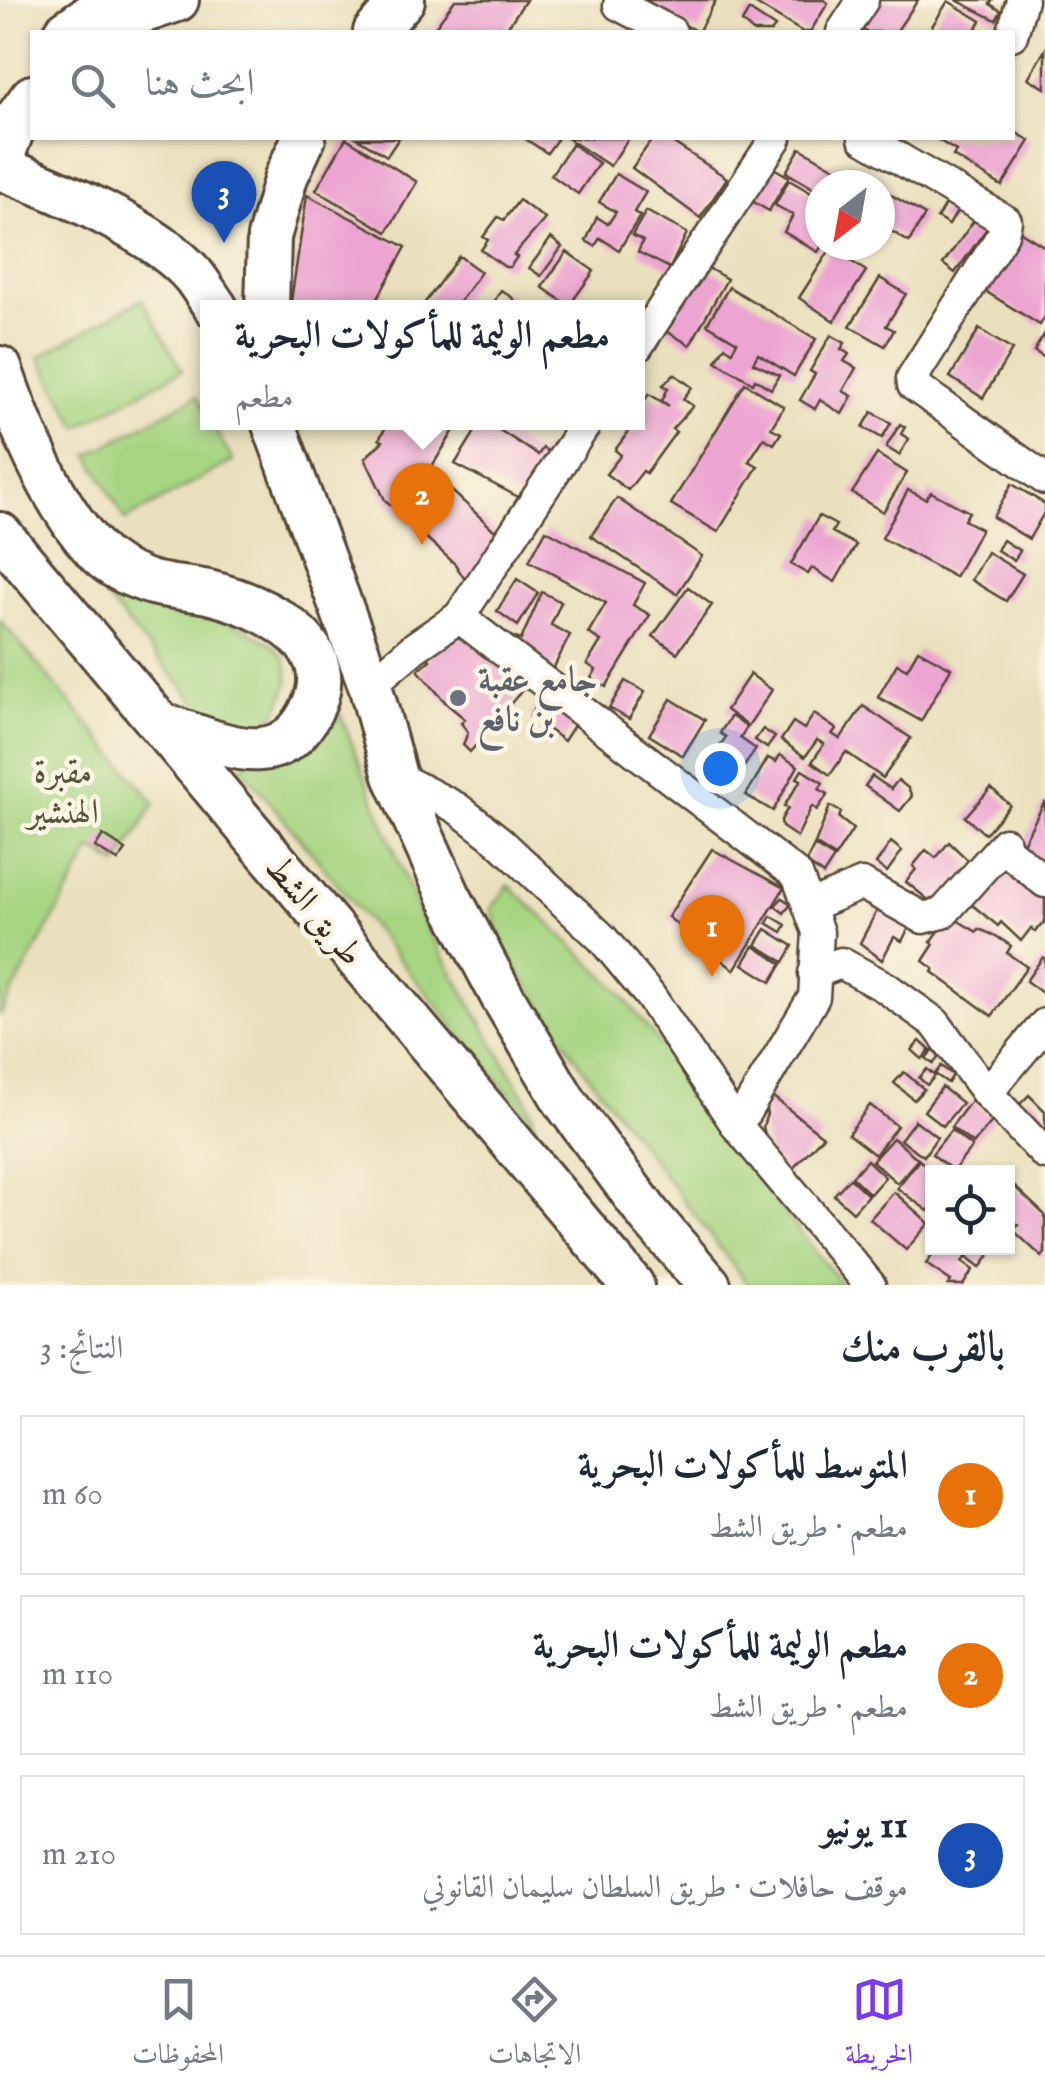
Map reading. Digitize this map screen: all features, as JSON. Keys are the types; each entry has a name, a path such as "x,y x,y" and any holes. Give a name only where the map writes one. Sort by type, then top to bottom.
{"highway":[{"path":"69,30 112,0"},
{"path":"108,30 136,14 177,0"},
{"path":"377,30 403,0"},
{"path":"0,108 30,69"},
{"path":"30,100 17,118 12,171 156,244 191,273 210,300"},
{"path":"267,300 269,237 286,178 303,140"},
{"path":"0,368 18,420 42,466 96,551 142,580 207,592 248,606 294,631 314,655 318,668 314,705 288,738 268,749 232,749 162,724"},
{"path":"277,430 370,685 396,776 449,896 565,1102 650,1216 709,1285"},
{"name":"طريق الشط","path":"3,533 267,854 632,1285"}],"street":[{"path":"843,30 862,0"},
{"path":"618,4 667,30"},
{"path":"645,335 775,140"},
{"path":"867,140 1006,221 1003,234 912,378 913,385 1043,473"},
{"path":"370,685 414,647 459,617 582,430"},
{"path":"459,617 796,875 818,932 814,996 736,1126"},
{"path":"396,776 471,819 602,938 650,996 736,1126 870,1285"},
{"path":"810,906 862,884 923,918 930,918 943,912 1005,844 1045,882"},
{"path":"814,973 841,962 934,1023 988,1094 1045,1154"},
{"path":"988,1094 1045,1024"}],"green space":[{"path":"142,299 182,370 78,427 39,357"},
{"path":"197,396 200,430 216,430 233,461 125,520 89,455"},
{"path":"97,588 132,603 162,606 242,627 273,645 285,658 289,681 277,712 264,725 245,732 213,722"},
{"name":"مقبرة الهنشير","path":"0,620 155,803 118,865 92,849 0,1015"},
{"path":"331,691 422,920 530,1106 536,1126 241,767"},
{"path":"509,885 617,988 674,1062 720,1132 842,1285 748,1285 582,1067 507,953 491,909"}],"building":[{"path":"455,0 526,0 505,30 435,27"},
{"path":"639,0 716,0 699,30"},
{"path":"749,0 828,3 811,30 800,30"},
{"path":"869,0 918,0 897,30 863,30 852,22"},
{"path":"956,0 993,0 990,4 1001,11 996,20"},
{"path":"948,1 981,21 975,30 930,30"},
{"path":"749,10 775,27 751,30 742,22"},
{"path":"1045,50 1045,88 1028,78"},
{"path":"1015,132 1030,141 1002,186 953,156 956,151 938,140 1015,140"},
{"path":"345,140 417,182 387,232 316,190"},
{"path":"360,140 398,140 387,156"},
{"path":"527,140 557,140 547,153"},
{"path":"570,140 628,140 610,166"},
{"path":"652,140 669,140 727,178 700,218 632,168"},
{"path":"572,144 599,163 578,194 551,175"},
{"path":"800,148 838,170 805,170 805,183 786,172"},
{"path":"767,164 789,177 769,211 747,198"},
{"path":"616,174 646,192 634,212 640,216 619,250 600,238 595,246 586,241 597,217 608,224 616,212 599,202"},
{"path":"789,180 805,189 805,244 784,232 793,215 775,205"},
{"path":"307,195 406,247 376,300 291,300"},
{"path":"895,197 925,215 909,242 895,233"},
{"path":"519,200 545,219 514,255 517,257 510,267 505,267 481,250 488,240 483,237 498,217 504,220"},
{"path":"947,201 959,208 949,225 937,218"},
{"path":"646,211 687,233 670,268 638,252 643,241 632,235"},
{"path":"978,215 990,224 955,273 943,264"},
{"path":"1021,232 1045,247 1045,317 1040,325 985,291"},
{"path":"551,238 562,247 541,276 529,268"},
{"path":"567,252 594,271 573,300 560,300 542,287"},
{"path":"459,256 481,272 461,300 427,300"},
{"path":"823,260 849,260 866,271 834,321 799,298"},
{"path":"703,265 727,279 690,345 666,331"},
{"path":"880,278 906,294 886,326 894,330 885,346 850,326"},
{"path":"729,287 816,339 794,376 758,354 753,363 779,375 771,389 716,361 725,346 732,351 737,342 707,324"},
{"path":"501,290 514,299 513,300 495,300"},
{"path":"979,329 1012,350 983,398 950,377"},
{"path":"1045,333 1045,358 1034,351"},
{"path":"831,335 845,343 841,349 849,354 844,361 856,368 843,391 852,396 842,414 820,400 815,409 800,400 815,374 810,371"},
{"path":"674,374 692,387 683,399 693,406 672,429 676,432 646,473 643,471 628,490 606,474 621,455 615,450 630,430 645,430 645,400 649,394 669,406 662,401 668,388 663,385"},
{"path":"745,383 784,407 771,428 781,433 774,444 764,438 749,461 758,466 718,532 671,504"},
{"path":"872,412 891,423 882,438 863,427"},
{"path":"900,424 905,427 901,434 909,439 899,455 886,447"},
{"path":"384,430 454,430 431,468 508,543 469,586 455,564 385,500 365,458 383,441 379,439"},
{"path":"476,430 499,430 538,455 543,448 557,457 528,502 455,464"},
{"path":"877,454 907,473 883,512 852,493"},
{"path":"1012,484 1045,504 1029,539 993,517"},
{"path":"908,490 926,499 931,492 969,512 964,520 981,529 955,577 882,538"},
{"path":"617,498 702,556 677,594 591,536"},
{"path":"819,516 836,525 832,532 856,545 835,582 812,568 808,574 791,564"},
{"path":"546,530 645,583 633,605 650,615 606,687 591,678 596,670 587,664 601,641 588,633 606,603 529,561"},
{"path":"1003,540 1020,551 1014,561 997,550"},
{"path":"987,552 1023,574 1006,601 971,580"},
{"path":"517,579 538,593 518,626 497,611"},
{"path":"688,587 712,605 677,653 653,636"},
{"path":"542,592 561,602 551,625 570,635 550,675 507,635 521,640"},
{"path":"466,630 517,674 513,678 523,689 470,752 463,745 468,732 461,723 465,719 418,670 430,660 427,656"},
{"path":"918,650 951,668 921,721 878,697 897,664 907,669"},
{"path":"750,674 772,690 748,726 726,710"},
{"path":"625,681 645,692 629,719 609,708"},
{"path":"544,694 580,716 564,741 530,716"},
{"path":"671,699 705,720 683,756 649,735"},
{"path":"863,706 911,738 883,778 846,752 830,775 812,762 824,744 817,740 805,757 781,740 793,722 804,729 814,714 836,729 832,734 840,739"},
{"path":"731,716 747,727 740,738 756,749 732,784 706,766 726,737 720,733"},
{"path":"763,729 775,737 767,748 755,740"},
{"path":"780,755 798,766 773,811 746,795 768,758 776,762"},
{"path":"802,770 823,783 819,789 828,794 817,810 812,806 797,837 782,827 781,820"},
{"path":"872,776 891,789 898,780 908,788 912,796 900,811 865,786"},
{"path":"991,788 1010,805 985,834 965,817"},
{"path":"1045,801 1045,862 1020,849"},
{"path":"830,806 841,812 839,818 853,829 835,857 815,844"},
{"path":"103,835 126,850 118,861 95,847"},
{"path":"891,842 902,851 887,872 876,864"},
{"path":"949,842 972,864 936,906 906,882 926,850 936,858"},
{"path":"814,846 834,858 823,875 806,862"},
{"path":"712,849 784,888 734,970 668,917"},
{"path":"1011,859 1045,897 1045,922 1035,932 1031,928 1021,941 1001,922 998,926 971,904"},
{"path":"782,898 791,904 784,913 775,906"},
{"path":"882,901 911,924 902,941 894,937 882,960 860,943"},
{"path":"771,916 786,925 782,932 767,923"},
{"path":"950,916 977,932 979,929 996,936 1011,946 1007,953 1027,967 992,1016 923,961"},
{"path":"766,929 793,946 784,962 756,945"},
{"path":"754,946 782,964 771,982 743,964"},
{"path":"1045,958 1045,995 1026,981"},
{"path":"920,1041 930,1050 922,1059 912,1050"},
{"path":"933,1050 940,1056 933,1064 926,1058"},
{"path":"941,1066 953,1075 948,1083 935,1074"},
{"path":"927,1069 935,1076 927,1085 919,1078"},
{"path":"904,1072 924,1089 914,1100 894,1083"},
{"path":"942,1087 962,1103 943,1126 924,1111"},
{"path":"768,1093 823,1136 786,1176 769,1154 763,1126 767,1114 763,1101"},
{"path":"1029,1095 1045,1111 1045,1135 1017,1107"},
{"path":"971,1101 994,1119 973,1144 951,1127"},
{"path":"870,1105 897,1126 875,1155 848,1134"},
{"path":"915,1120 937,1137 924,1156 900,1140"},
{"path":"951,1130 972,1147 958,1165 946,1165 932,1154"},
{"path":"893,1138 918,1159 897,1183 872,1161"},
{"path":"867,1160 885,1177 870,1194 852,1177"},
{"path":"919,1160 926,1165 925,1209 897,1188"},
{"path":"850,1178 868,1195 853,1212 834,1195"},
{"path":"1015,1187 1045,1215 1042,1257 1015,1232"},
{"path":"894,1192 925,1219 925,1228 906,1250 870,1219"},
{"path":"933,1255 967,1255 962,1262 973,1270 963,1285 948,1285 951,1281 926,1264"},
{"path":"969,1255 989,1255 980,1268 967,1258"}],"place":[{"name":"11 يونيو","path":"224,243"},
{"name":"مطعم الوليمة للمأكولات البحرية","path":"422,545"},
{"name":"جامع عقبة بن نافع","path":"458,698"},
{"name":"المتوسط للمأكولات البحرية","path":"712,977"}]}
